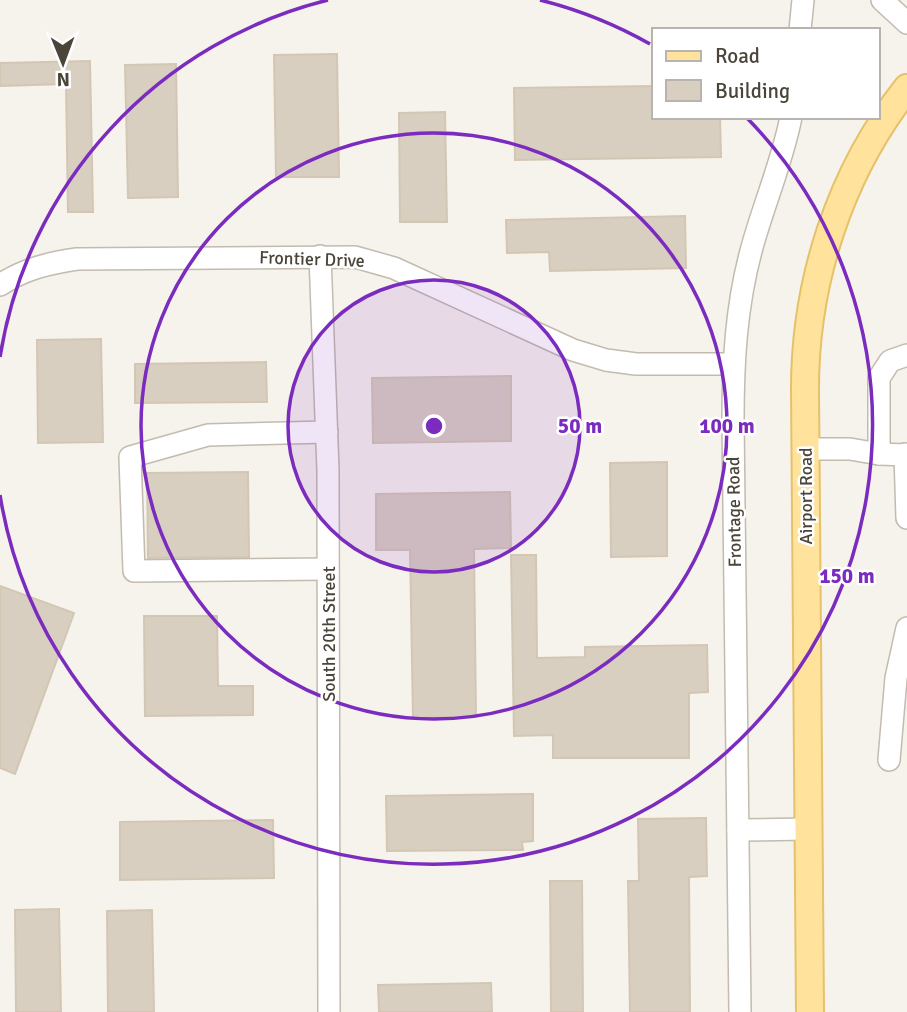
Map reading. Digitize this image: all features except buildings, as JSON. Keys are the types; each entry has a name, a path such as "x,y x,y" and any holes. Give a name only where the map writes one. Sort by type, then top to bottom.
{"main road":[{"name":"Airport Road","path":"810,1012 805,449 806,360 811,310 820,264 855,172 880,125 907,88"}],"street":[{"path":"800,28 803,0"},
{"path":"883,0 907,23"},
{"name":"Frontage Road","path":"740,1012 734,364 738,312 744,280 790,119"},
{"name":"Frontier Drive","path":"0,285 13,276 36,267 77,259 320,256 363,259 394,268 573,350 606,360 636,365 734,364"},
{"name":"South 20th Street","path":"320,256 327,432 329,1012"},
{"path":"879,454 879,379 890,361 907,355"},
{"path":"327,432 208,435 130,457 134,571 328,569"},
{"path":"805,449 850,449 879,454 906,454 907,518"},
{"path":"889,760 896,678 907,628"},
{"path":"738,830 808,829"}]}
